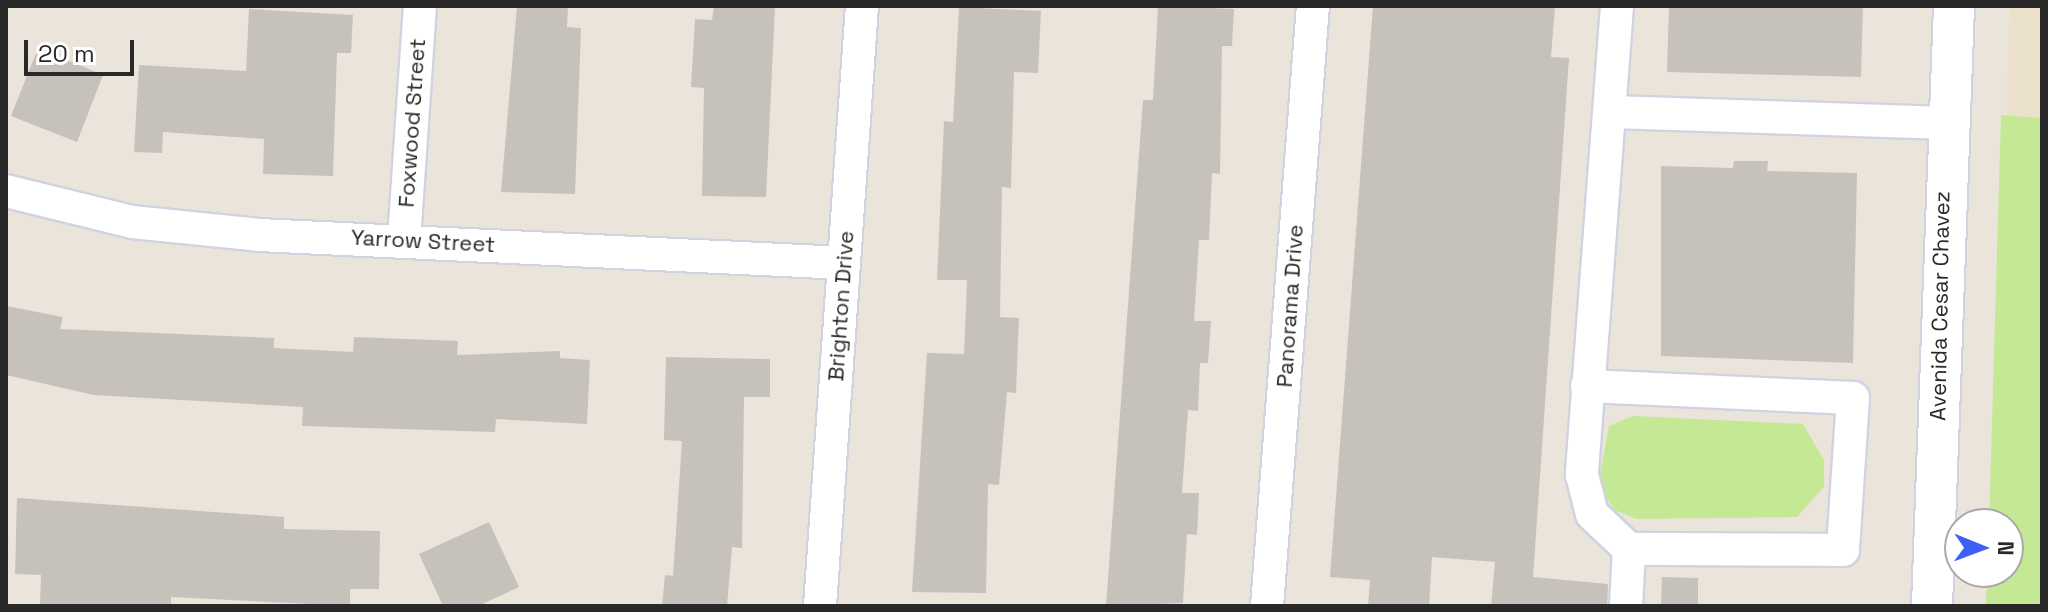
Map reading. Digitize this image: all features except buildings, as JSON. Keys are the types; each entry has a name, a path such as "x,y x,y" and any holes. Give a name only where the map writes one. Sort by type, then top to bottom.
{"street":[{"name":"Foxwood Street","path":"404,240 420,6"},
{"name":"Brighton Drive","path":"820,606 862,6"},
{"name":"Panorama Drive","path":"1267,606 1313,6"},
{"path":"1587,386 1853,398 1843,550 1629,549 1592,514 1582,475 1587,386 1613,112 1617,6"},
{"name":"Avenida Cesar Chavez","path":"1932,606 1947,123 1954,6"},
{"path":"1613,112 1947,123"},
{"name":"Yarrow Street","path":"6,191 132,222 844,263"},
{"path":"1626,606 1629,549"}],"shaded area":[{"path":"2010,6 2042,6 2042,606 2024,588 2024,508 1994,508"}],"green space":[{"path":"2001,115 2042,118 2042,606 1986,606 1987,588 2024,588 2024,508 1989,508"},
{"path":"1633,416 1803,424 1824,460 1824,487 1797,517 1636,519 1615,510 1598,486 1609,426"}]}
